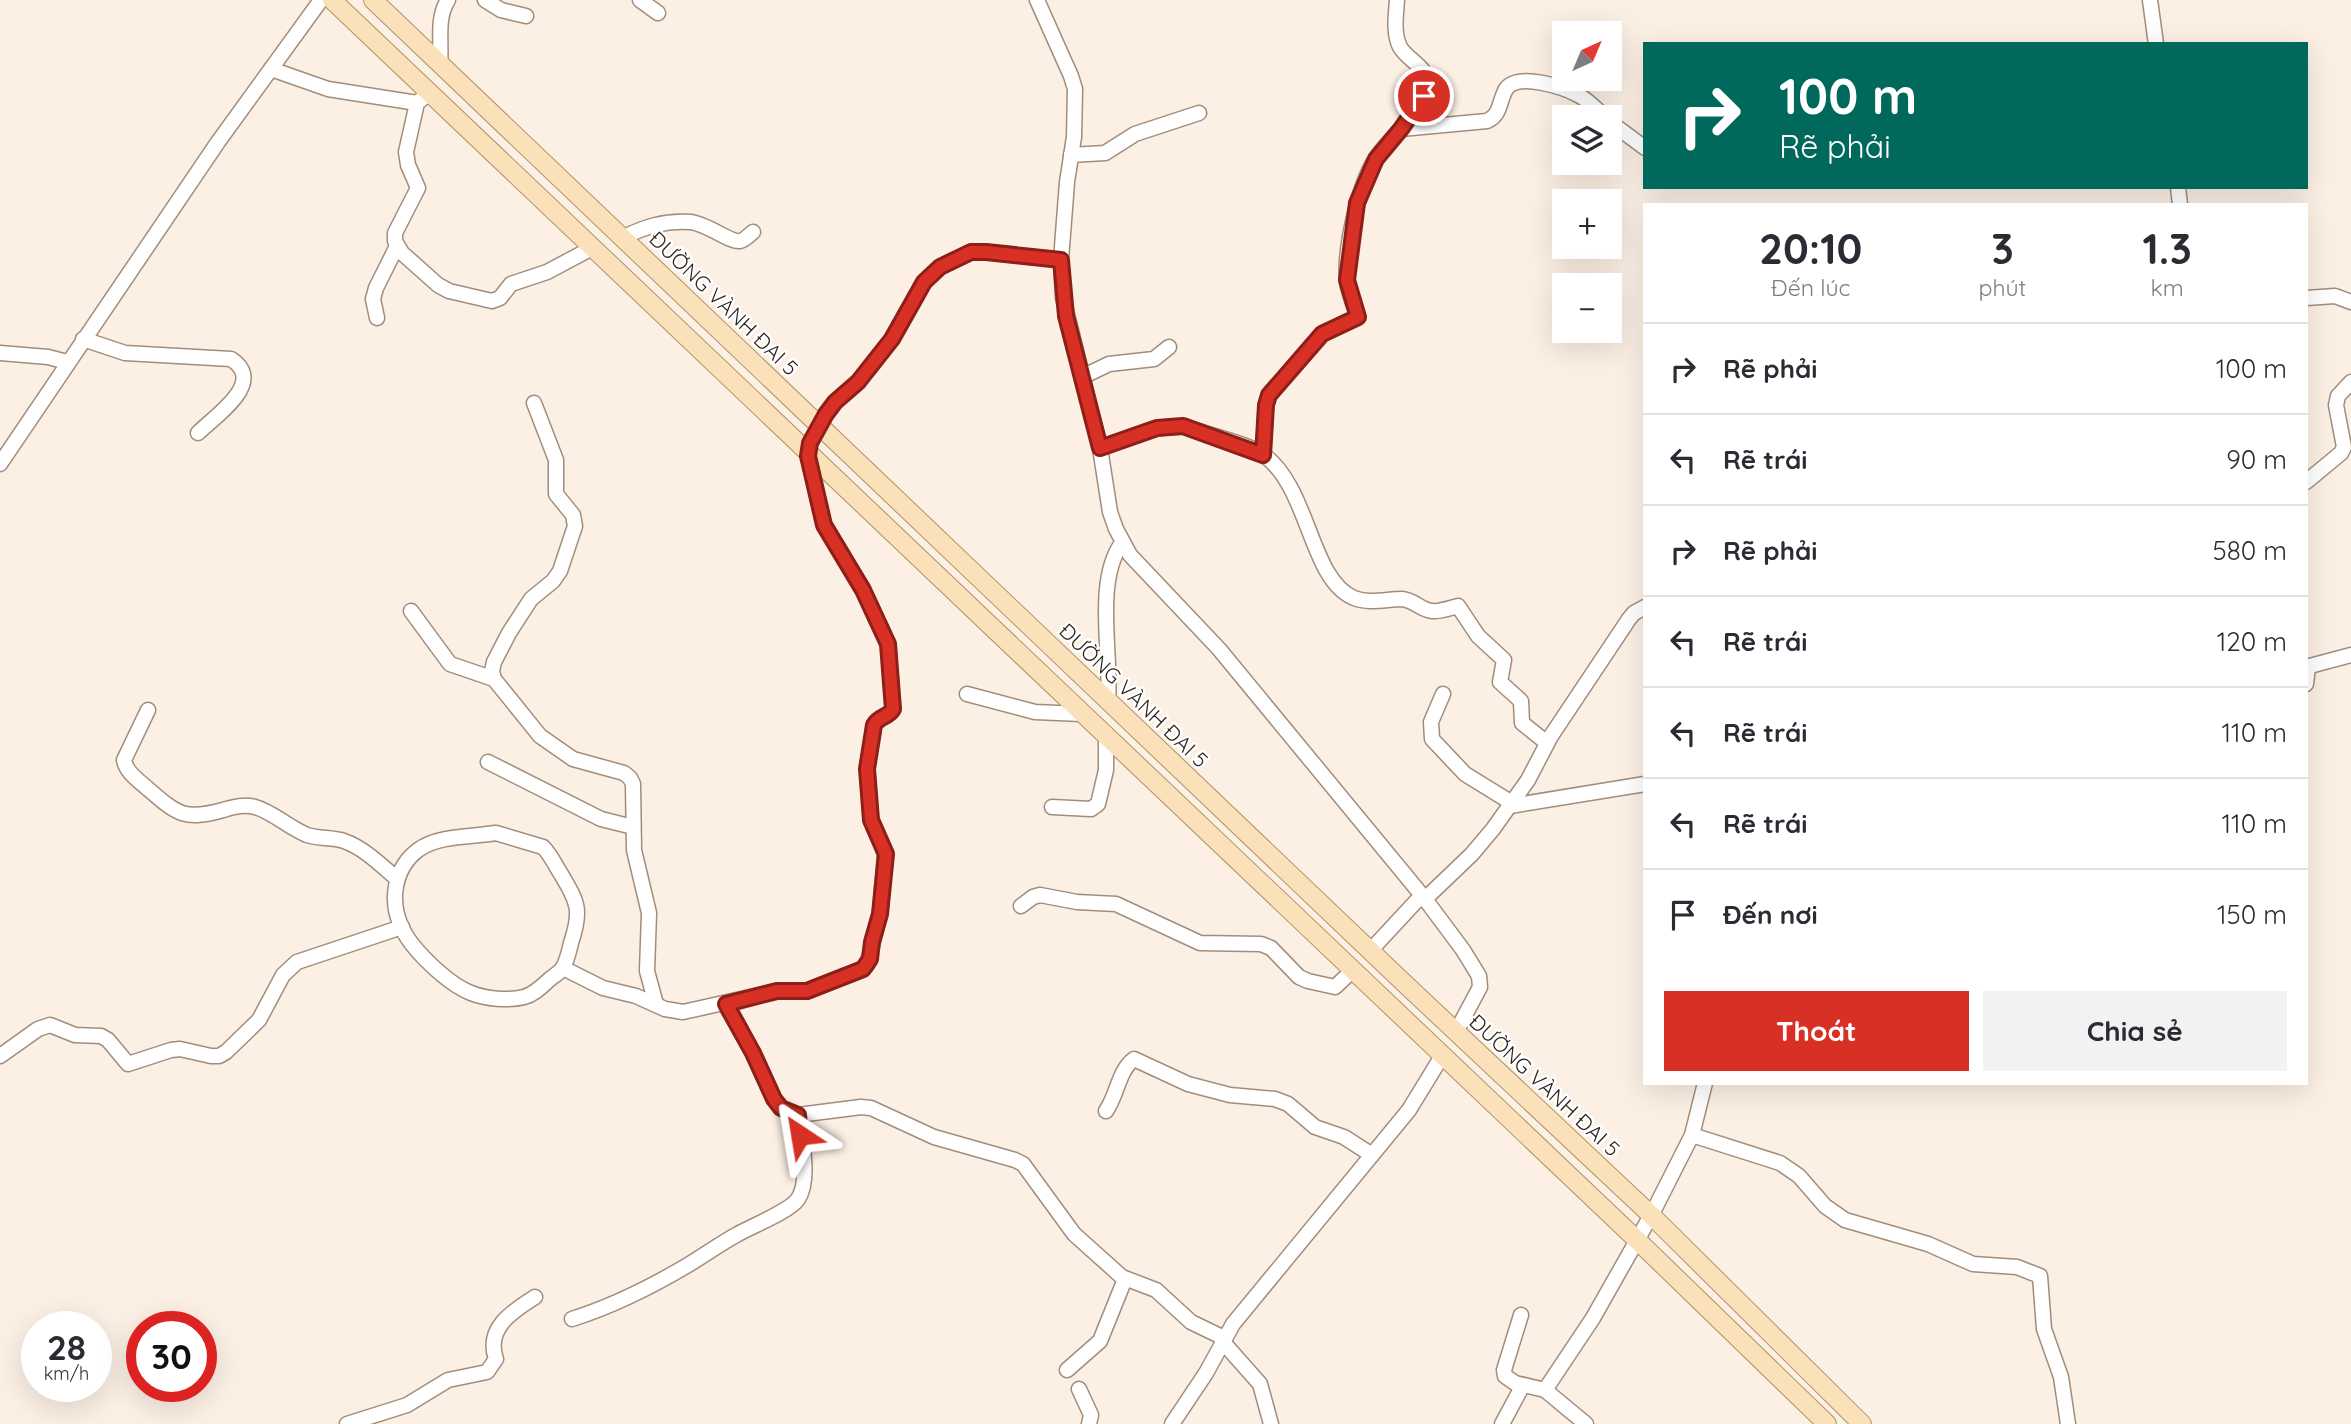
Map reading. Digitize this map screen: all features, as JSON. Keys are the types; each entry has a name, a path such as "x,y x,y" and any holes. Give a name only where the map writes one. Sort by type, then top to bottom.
{"main road":[{"path":"332,0 423,98 592,248 1637,1240 1827,1424"},
{"name":"ĐƯỜNG VÀNH ĐAI 5","path":"373,0 1370,951 1651,1215 1863,1424"}],"street":[{"path":"0,464 218,142 321,0"},
{"path":"440,64 440,27 444,6 448,0"},
{"path":"485,0 501,10 526,16"},
{"path":"640,0 658,13"},
{"path":"1037,0 1075,89 1076,104 1061,260 1066,316 1100,448 1110,512 1122,543 1140,567 1219,649 1423,897 1463,950 1479,976 1480,987 1456,1032"},
{"path":"1263,455 1269,395 1322,334 1358,317 1347,280 1354,215 1376,159 1424,96 1427,78 1400,47 1397,35 1397,0"},
{"path":"2150,0 2156,42"},
{"path":"271,69 328,89 423,98 406,159 418,188 396,233 397,246 373,299 377,318"},
{"path":"1401,129 1486,121 1497,113 1511,84 1528,80 1579,95 1591,105"},
{"path":"1071,155 1105,153 1135,134 1199,113"},
{"path":"1622,131 1643,147"},
{"path":"622,238 651,225 687,221 707,226 733,241 743,240 753,232"},
{"path":"397,246 443,289 492,301 500,298 511,284 553,269 592,248"},
{"path":"563,968 594,985 636,996 674,1012 726,1004 777,991 807,991 863,969 870,959 880,914 886,854 871,820 867,769 876,720 888,715 893,709 888,644 863,590 824,525 808,453 810,443 835,402 858,382 892,339 924,282 940,267 971,252 1061,260"},
{"path":"2308,298 2335,296 2351,302"},
{"path":"83,339 125,353 231,359 237,363 245,379 242,390 198,433"},
{"path":"1082,377 1109,364 1153,359 1169,347"},
{"path":"0,353 48,357 67,362"},
{"path":"2308,480 2341,453 2344,447 2336,405 2338,396 2351,382"},
{"path":"534,403 556,460 556,494 573,515 575,526 560,571 553,581 531,599 509,633 492,671 494,680 540,736 573,758 624,773 633,784 635,858 649,914 647,971 656,1004"},
{"path":"1100,448 1169,426 1183,426 1263,455 1288,481 1297,497 1321,561 1336,584 1345,593 1370,601 1406,599 1431,611 1458,606 1478,636 1504,660 1500,682 1521,701 1522,723 1547,743"},
{"path":"1108,701 1106,603 1113,558 1122,543"},
{"path":"1370,951 1423,897 1472,854 1528,780 1547,743 1629,620 1643,608"},
{"path":"411,611 450,664 494,680"},
{"path":"2308,667 2351,655"},
{"path":"967,694 1035,712 1082,714"},
{"path":"1443,694 1431,722 1432,739 1465,774 1511,804 1643,784"},
{"path":"148,709 124,760 133,776 160,799 189,816 204,815 241,805 256,807 306,834 343,840 370,856 397,878"},
{"path":"1052,807 1091,809 1098,804 1106,770 1106,737"},
{"path":"488,762 601,819 633,827"},
{"path":"495,833 544,847 575,897 578,908 578,921 563,968 538,990 526,996 496,998 471,993 436,969 402,927 395,898 397,878 418,850 436,842 495,833"},
{"path":"1021,906 1040,895 1084,903 1116,904 1200,943 1261,944 1271,948 1292,970 1308,981 1335,987 1352,971"},
{"path":"0,1056 38,1029 50,1025 75,1035 101,1036 108,1040 128,1064 180,1049 219,1056 259,1020 283,975 297,962 402,927"},
{"path":"726,1004 781,1108 798,1115 871,1108 945,1141 1015,1160 1029,1171 1074,1234 1125,1279 1156,1290 1191,1322 1223,1339 1260,1384 1271,1424"},
{"path":"1172,1424 1206,1373 1223,1339 1409,1110 1442,1056"},
{"path":"1106,1111 1118,1091 1121,1074 1135,1059 1188,1084 1230,1095 1288,1104 1315,1126 1344,1137 1372,1155"},
{"path":"1545,1390 1593,1318 1651,1215 1692,1135 1704,1085"},
{"path":"572,1319 601,1310 639,1292 723,1242 791,1207 803,1188 803,1155 798,1115"},
{"path":"1692,1135 1790,1168 1825,1206 1845,1220 1928,1244 1973,1264 2017,1267 2040,1276 2045,1329 2061,1377 2068,1424"},
{"path":"1067,1370 1100,1341 1125,1279"},
{"path":"347,1424 407,1405 448,1380 487,1372 496,1359 493,1350 498,1326 535,1297"},
{"path":"1521,1315 1504,1370 1505,1376 1523,1385 1545,1390 1586,1424"},
{"path":"1502,1424 1523,1385"},
{"path":"1079,1390 1091,1415 1088,1424"}],"route":[{"path":"800,1135 798,1115 781,1108 774,1099 726,1004 777,991 807,991 863,969 870,959 879,920 886,854 872,825 867,769 876,720 888,715 893,709 888,644 863,590 821,516 808,449 826,414 835,402 858,382 892,339 924,282 940,267 952,261 971,252 986,252 1061,260 1066,316 1100,448 1157,428 1183,426 1263,455 1266,405 1275,386 1322,334 1358,317 1347,280 1357,203 1376,159 1424,96"}]}
